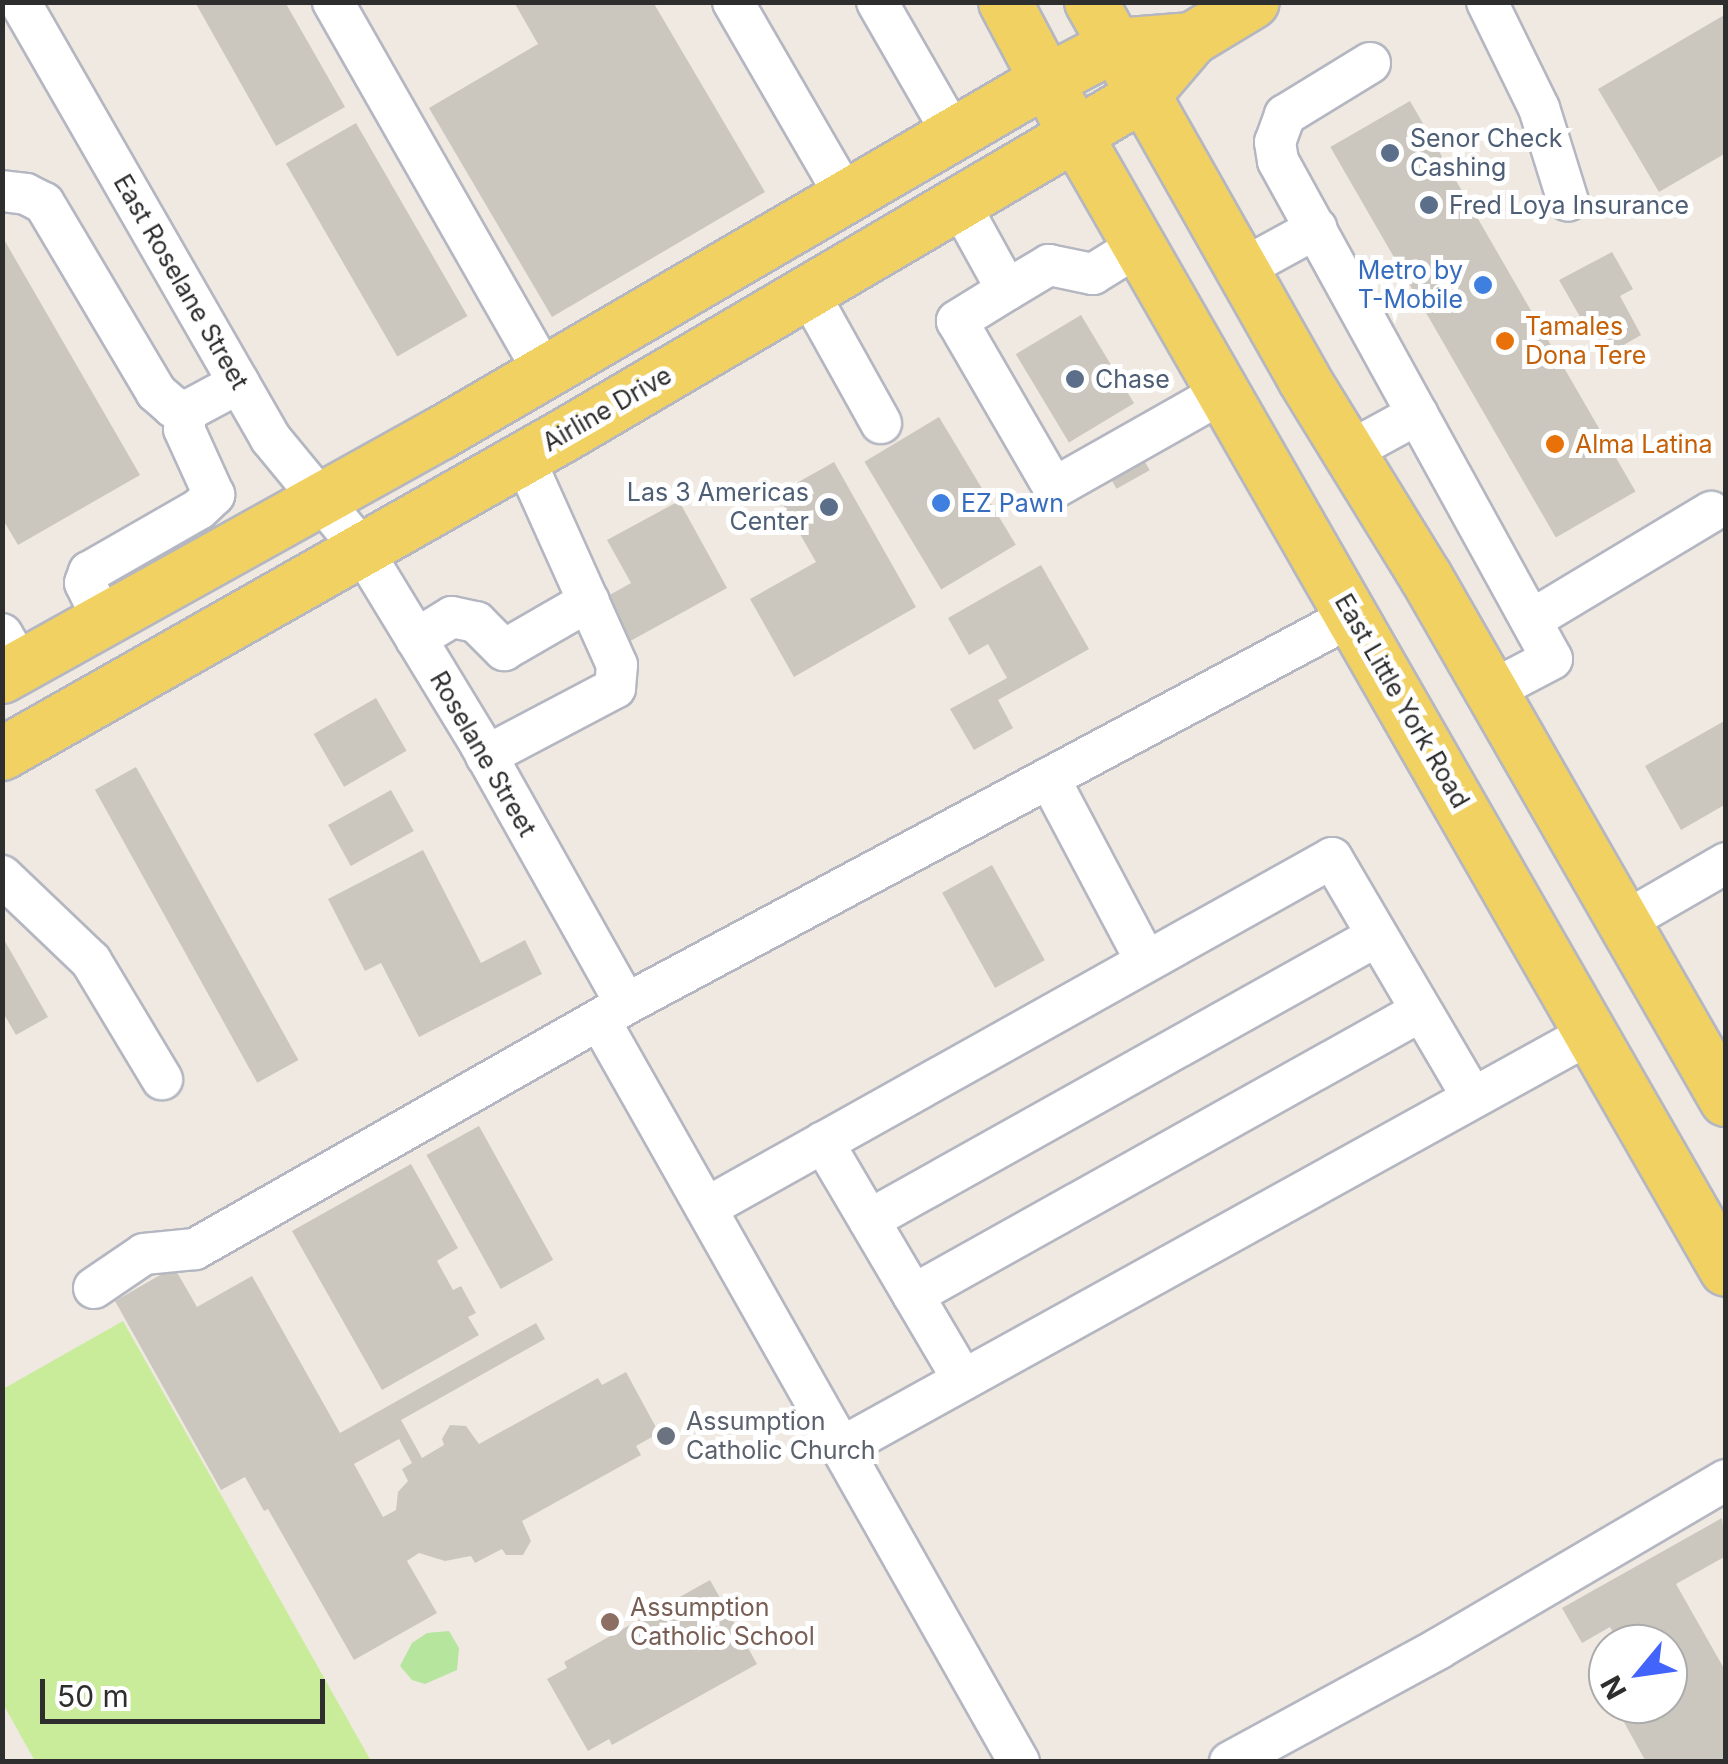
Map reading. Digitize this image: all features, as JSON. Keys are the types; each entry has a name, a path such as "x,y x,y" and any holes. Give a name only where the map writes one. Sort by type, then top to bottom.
{"main road":[{"name":"East Little York Road","path":"1005,2 1075,134 1726,1270"},
{"name":"Airline Drive","path":"9,659 103,620 324,499 1046,82 1104,24 1225,15"},
{"name":"Airline Drive","path":"2,754 524,458 1145,94 1225,15"},
{"path":"1104,24 1304,380 1426,577 1726,1100"},
{"path":"1354,615 1426,577"},
{"path":"1591,1033 1665,994"}],"street":[{"name":"East Roselane Street","path":"20,2 271,439 362,548"},
{"path":"333,2 544,372"},
{"path":"733,2 846,197"},
{"path":"877,2 953,134"},
{"path":"1487,2 1539,108 1568,201"},
{"path":"1370,63 1296,106 1278,128 1278,162 1552,659 1491,690"},
{"path":"2,191 26,194 44,203 156,392 187,411"},
{"path":"959,202 1007,290"},
{"path":"1242,269 1317,228"},
{"path":"1140,245 1093,274 1049,265 957,320 1054,488 1224,392"},
{"path":"808,292 881,422"},
{"path":"187,411 239,383"},
{"path":"103,620 86,583 90,572 199,509 214,495 184,429 187,411"},
{"path":"1350,451 1418,414"},
{"path":"486,756 615,688 616,665 524,458"},
{"path":"1531,620 1711,512"},
{"name":"Roselane Street","path":"362,548 486,756 599,962 613,1012 706,1208 1020,1762"},
{"path":"416,639 452,617 476,622 504,650 589,601"},
{"path":"94,1288 144,1254 195,1249 613,1012 1354,615"},
{"path":"1049,778 1146,961"},
{"path":"706,1208 1332,858 1473,1098"},
{"path":"1624,922 1726,863"},
{"path":"2,876 91,961 162,1080"},
{"path":"869,1220 1377,936"},
{"path":"914,1295 1421,1011"},
{"path":"842,1447 1591,1033"},
{"path":"823,1142 962,1380"},
{"path":"1230,1762 1438,1649 1726,1480"}],"green space":[{"path":"123,1321 371,1761 35,1761 3,1704 3,1389"},
{"path":"449,1631 459,1648 457,1670 425,1684 412,1680 400,1666 412,1643 427,1633"}],"building":[{"path":"195,2 285,2 345,107 276,146"},
{"path":"514,2 653,2 765,192 552,317 429,108 538,44"},
{"path":"1726,14 1726,153 1659,192 1598,89"},
{"path":"1410,101 1636,492 1556,538 1330,147"},
{"path":"356,123 468,316 397,357 286,164"},
{"path":"2,236 140,475 18,545 2,518"},
{"path":"1612,252 1633,289 1620,296 1641,335 1603,357 1559,280"},
{"name":"Chase","path":"1081,315 1134,403 1069,442 1016,354"},
{"name":"EZ Pawn","path":"939,417 1016,545 941,590 864,462"},
{"path":"1124,424 1150,470 1116,489 1091,442"},
{"path":"834,462 916,607 794,677 750,599 816,562 777,494"},
{"path":"679,501 727,588 623,645 599,601 631,583 607,540"},
{"path":"1041,565 1089,649 998,700 1013,728 974,750 950,709 1007,678 988,644 969,655 948,618"},
{"path":"376,698 407,751 344,787 314,734"},
{"path":"1726,720 1726,804 1681,830 1645,766"},
{"path":"136,767 298,1060 257,1083 95,790"},
{"path":"391,790 414,831 351,866 328,825"},
{"path":"423,850 481,963 525,940 542,974 419,1037 381,963 365,971 328,899"},
{"path":"992,865 1045,960 995,988 942,893"},
{"path":"2,936 48,1017 16,1035 2,1011"},
{"path":"479,1126 553,1260 501,1289 427,1155"},
{"path":"411,1164 458,1248 437,1261 453,1290 461,1286 476,1313 468,1317 479,1335 382,1390 292,1231"},
{"path":"174,1267 197,1307 252,1276 340,1433 536,1323 545,1339 401,1420 422,1458 444,1445 442,1439 450,1425 466,1426 479,1444 598,1378 602,1385 626,1372 659,1433 636,1446 641,1455 522,1521 531,1541 523,1555 506,1555 502,1549 475,1563 471,1556 445,1561 419,1553 407,1561 437,1613 354,1660 268,1509 264,1511 245,1477 221,1490 115,1301","holes":["399,1439 412,1463 402,1469 408,1481 398,1492 396,1510 383,1517 354,1464"]},
{"path":"1722,1518 1726,1556 1676,1584 1726,1672 1726,1762 1646,1762 1625,1724 1688,1724 1688,1624 1588,1624 1588,1640 1582,1643 1562,1608"},
{"path":"710,1580 757,1664 612,1745 609,1739 588,1751 547,1679 567,1668 564,1662"}],"place":[{"name":"Senor Check Cashing","path":"1390,153"},
{"name":"Fred Loya Insurance","path":"1429,205"},
{"name":"Metro by T-Mobile","path":"1483,285"},
{"name":"Tamales Dona Tere","path":"1505,341"},
{"name":"Chase","path":"1075,379"},
{"name":"Alma Latina","path":"1555,444"},
{"name":"EZ Pawn","path":"941,503"},
{"name":"Las 3 Americas Center","path":"829,507"},
{"name":"Assumption Catholic Church","path":"666,1436"},
{"name":"Assumption Catholic School","path":"610,1622"}]}
